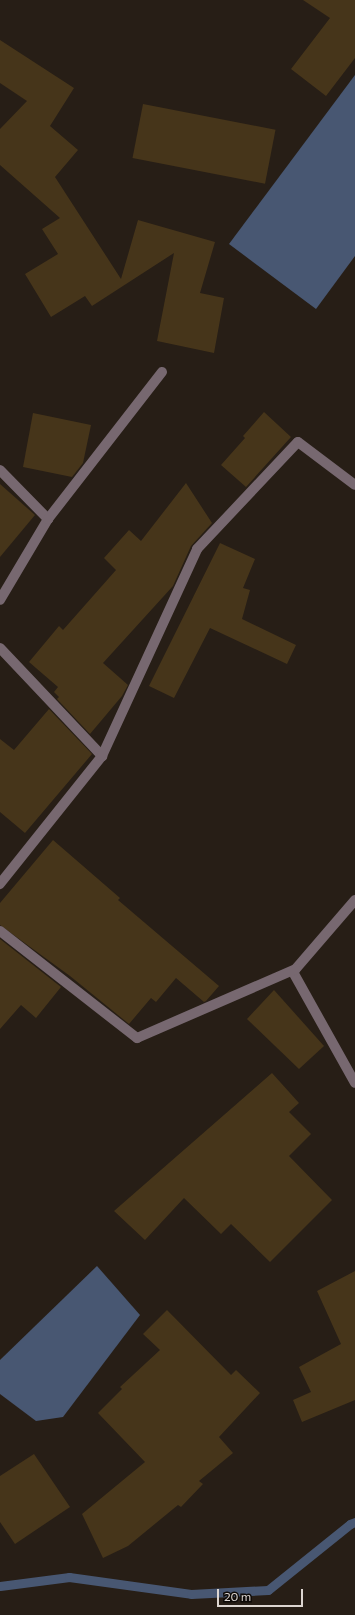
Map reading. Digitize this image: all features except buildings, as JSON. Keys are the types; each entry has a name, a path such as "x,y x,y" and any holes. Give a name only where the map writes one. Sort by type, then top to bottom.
{"street":[{"path":"0,600 48,519 162,372"},
{"path":"0,884 102,756 197,549 298,442 355,485"},
{"path":"0,470 48,519"},
{"path":"0,648 102,756"},
{"path":"0,931 137,1038 296,969 355,900"},
{"path":"296,969 294,972 355,1083"}],"water":[{"path":"355,75 355,256 316,309 229,244"},
{"path":"97,1266 140,1315 63,1417 36,1421 0,1394 0,1360"}],"waterway":[{"path":"0,1586 69,1577 191,1594 268,1590 350,1524 355,1522"}]}
